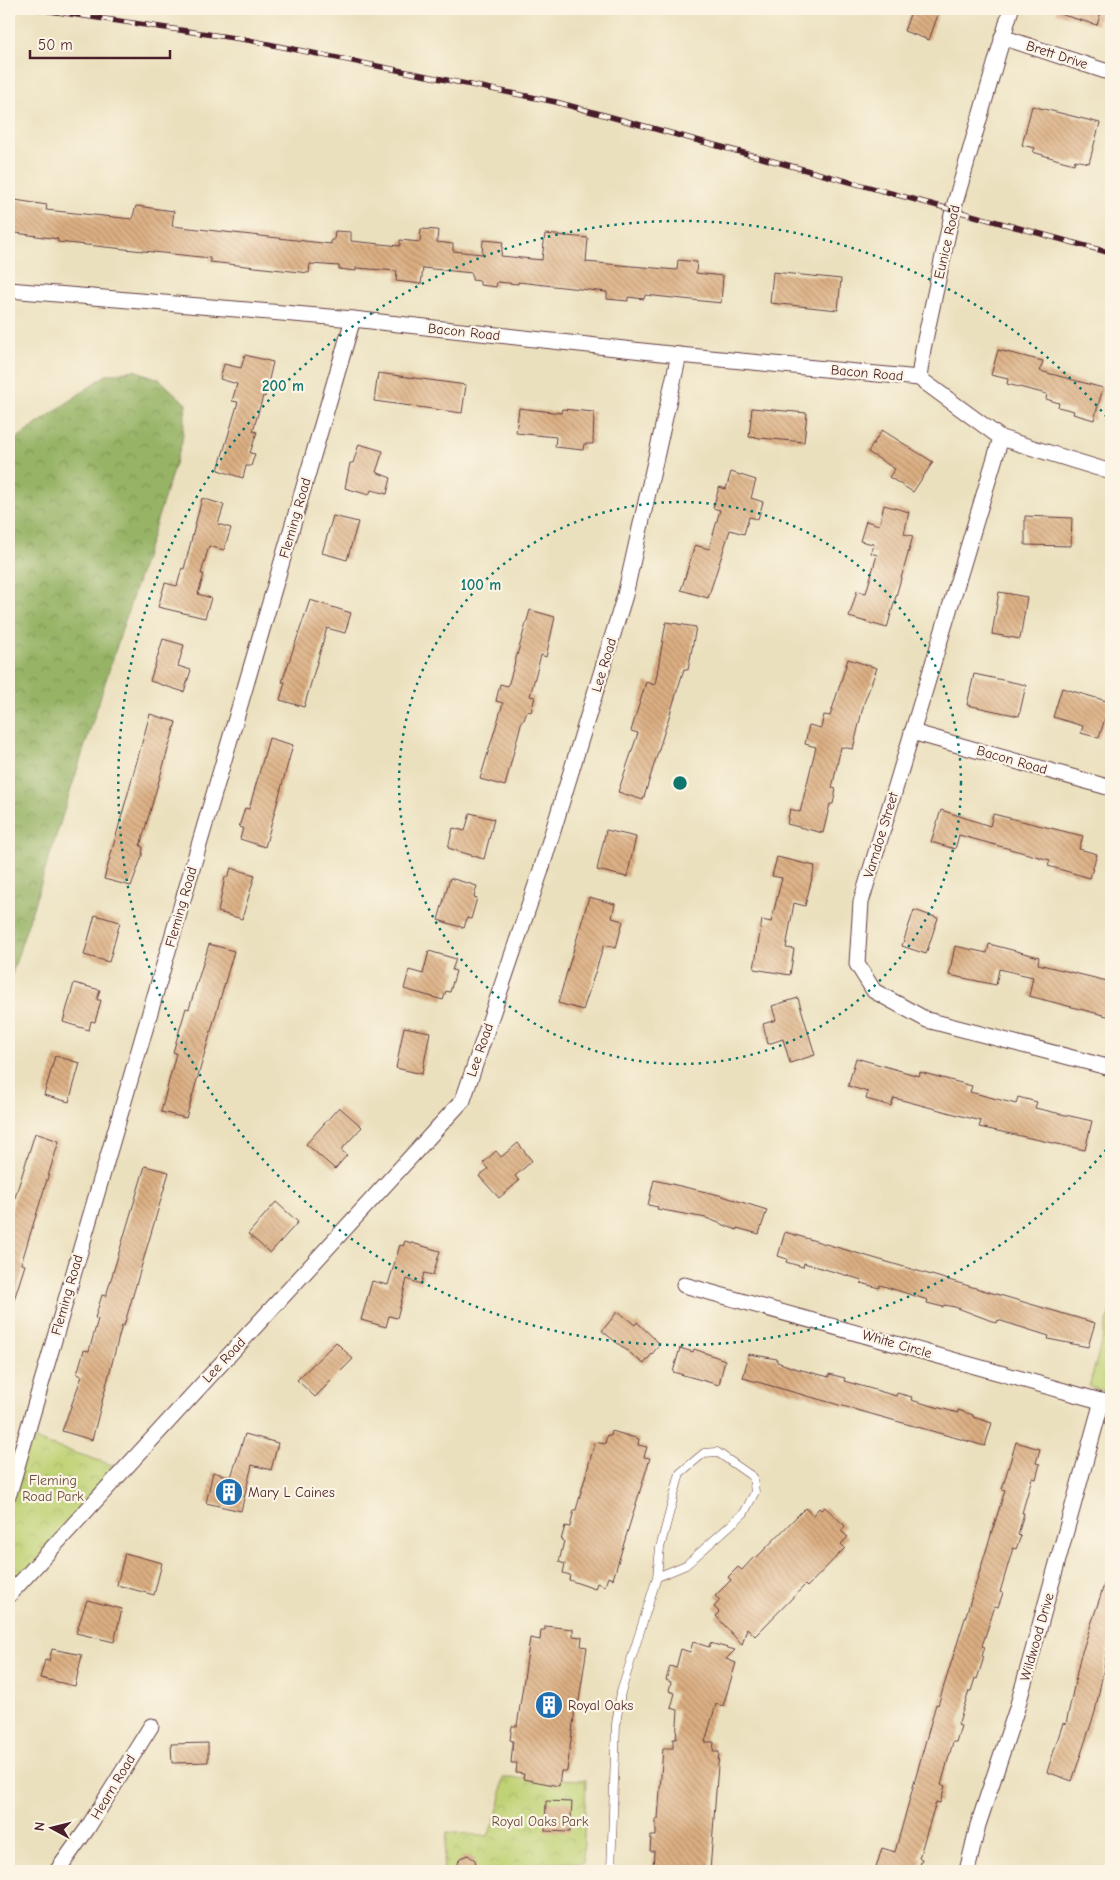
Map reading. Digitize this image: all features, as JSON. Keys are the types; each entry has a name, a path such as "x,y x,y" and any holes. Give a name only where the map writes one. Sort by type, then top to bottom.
{"street":[{"name":"Eunice Road","path":"919,378 922,349 954,210 1011,9"},
{"name":"Brett Drive","path":"1002,37 1111,73"},
{"name":"Bacon Road","path":"9,290 353,319 679,355 919,378"},
{"name":"Fleming Road","path":"9,1494 353,319"},
{"name":"Lee Road","path":"9,1595 463,1100 541,870 625,595 679,355"},
{"path":"919,378 1002,438 1111,472"},
{"name":"Varndoe Street","path":"1002,438 861,902 857,964 874,991 927,1020 1111,1068"},
{"name":"Bacon Road","path":"912,732 1111,788"},
{"name":"White Circle","path":"684,1285 1107,1402"},
{"name":"Wildwood Drive","path":"967,1871 978,1825 1020,1698 1107,1402"},
{"name":"Hearn Road","path":"58,1871 88,1829 151,1726"}],"lane":[{"path":"611,1871 616,1724 621,1692 657,1577 660,1548 680,1473 704,1453 717,1452 753,1477 755,1492 744,1513 686,1565 657,1577"}],"green space":[{"path":"134,370 159,379 186,404 182,442 9,983 9,444 106,375"},
{"path":"1111,1308 1111,1393 1089,1387"},
{"name":"Fleming Road Park","path":"26,1437 125,1469 9,1593 9,1494"},
{"name":"Royal Oaks Park","path":"503,1778 586,1780 583,1863 537,1864 522,1871 443,1871 447,1832 488,1836 499,1809"}],"building":[{"path":"912,9 940,9 929,40 904,31"},
{"path":"1056,9 1102,9 1097,25 1056,13"},
{"path":"1032,106 1100,123 1089,163 1075,160 1074,164 1059,160 1033,152 1035,148 1022,145"},
{"path":"9,199 47,205 46,210 132,219 136,206 174,211 172,226 331,244 331,240 334,240 335,231 351,232 351,241 400,246 400,240 420,242 421,229 438,230 437,242 453,244 453,251 482,254 483,240 495,241 503,242 501,256 542,260 545,234 588,238 586,262 677,270 678,260 697,262 696,273 723,276 721,303 645,295 644,299 628,297 628,301 607,299 607,292 518,282 518,284 497,282 496,287 480,285 480,281 472,280 472,273 423,268 421,284 396,281 397,271 356,268 356,271 339,269 339,266 310,264 309,273 210,262 210,258 58,242 58,239 9,232"},
{"path":"773,272 841,279 838,310 770,303"},
{"path":"998,350 1043,361 1040,371 1103,388 1094,420 1073,414 1074,411 1058,407 1059,403 1046,399 1047,394 1007,384 1008,379 991,375"},
{"path":"245,355 273,362 265,397 263,396 253,431 257,432 250,453 255,454 251,466 246,466 243,478 218,470 238,402 232,401 237,384 220,379 224,364 241,368"},
{"path":"378,373 466,385 462,413 374,401"},
{"path":"519,408 561,413 562,409 594,412 593,444 584,444 583,450 555,447 556,437 516,433"},
{"path":"752,408 807,413 804,442 749,437"},
{"path":"882,430 933,462 913,492 889,477 895,469 868,452"},
{"path":"359,444 383,451 376,472 391,478 387,494 371,490 369,495 345,488 350,463 353,463"},
{"path":"731,472 756,480 751,498 763,502 758,519 749,517 744,534 730,530 708,598 681,590 695,545 709,549 720,510 713,508 719,487 726,489"},
{"path":"202,498 224,505 218,524 231,528 224,550 209,546 201,574 204,574 198,594 211,598 205,618 158,607 165,583 177,586 182,568 184,569"},
{"path":"884,505 909,512 904,534 913,536 887,628 849,617 857,591 866,593 877,555 871,553 873,544 860,541 866,521 879,525"},
{"path":"333,516 358,522 347,560 322,553"},
{"path":"1025,516 1072,518 1071,546 1025,545"},
{"path":"999,592 1027,597 1020,639 992,634"},
{"path":"310,600 351,613 345,633 327,628 304,707 280,700 285,682 282,682"},
{"path":"530,610 555,617 546,657 541,655 530,696 535,697 531,712 527,711 524,720 522,720 505,786 480,779 503,703 496,701 500,684 508,686"},
{"path":"666,622 696,627 688,670 684,669 643,800 618,792 638,733 631,731 646,682 655,685"},
{"path":"163,639 184,645 178,666 191,670 184,692 150,681"},
{"path":"848,659 877,668 864,703 853,749 841,747 832,788 836,789 833,804 830,804 823,833 787,824 790,809 800,812 816,747 805,744 809,725 821,728 824,715 830,716"},
{"path":"974,674 1026,685 1019,716 967,705"},
{"path":"1062,688 1110,702 1099,738 1081,733 1083,726 1053,717"},
{"path":"150,714 176,722 140,846 143,847 142,856 131,886 104,879"},
{"path":"269,738 293,745 265,847 240,839 243,828 239,827 245,808 249,809"},
{"path":"941,810 990,826 993,814 1083,836 1079,849 1097,854 1090,878 1048,866 1050,860 959,835 955,849 931,842"},
{"path":"470,813 494,819 484,859 448,848 453,828 465,831"},
{"path":"606,830 636,837 627,877 597,870"},
{"path":"777,857 815,866 805,906 794,903 786,948 794,949 790,975 754,969 762,920 771,922 782,878 772,876"},
{"path":"231,868 255,875 242,919 218,912 225,877 228,877"},
{"path":"450,878 477,886 474,897 477,898 471,919 467,918 464,928 438,920"},
{"path":"589,897 615,904 612,918 623,921 616,948 604,945 583,1010 558,1003"},
{"path":"914,910 938,918 926,954 902,946"},
{"path":"95,915 120,922 109,962 84,955"},
{"path":"209,944 234,951 186,1118 161,1112 176,1053 173,1052 186,1008 189,1009"},
{"path":"989,944 1039,957 1038,964 1111,982 1111,1017 1029,996 1033,977 999,969 996,985 949,975 955,946 987,953"},
{"path":"429,951 456,959 452,970 456,971 450,992 446,991 443,1000 404,989 409,970 423,974"},
{"path":"74,983 100,990 97,1000 101,1000 95,1022 91,1021 89,1030 63,1022"},
{"path":"798,998 815,1055 790,1063 783,1039 768,1044 763,1024 776,1020 772,1006"},
{"path":"404,1027 430,1032 422,1074 396,1068"},
{"path":"55,1056 80,1063 69,1102 44,1095"},
{"path":"856,1058 919,1076 920,1072 972,1086 970,1092 1016,1104 1018,1097 1037,1102 1035,1108 1092,1121 1085,1150 979,1127 981,1121 894,1098 891,1106 866,1099 868,1092 848,1086"},
{"path":"339,1107 362,1127 341,1150 347,1155 335,1169 306,1144"},
{"path":"35,1133 59,1141 21,1264 25,1265 12,1306 9,1306 9,1217"},
{"path":"518,1143 532,1161 515,1176 519,1181 499,1198 479,1176 488,1169 483,1163 496,1151 501,1157"},
{"path":"145,1166 169,1172 124,1326 122,1325 92,1440 62,1431 82,1376 77,1374 84,1350 89,1351 98,1319 95,1318 102,1295 106,1296"},
{"path":"654,1180 719,1195 767,1210 759,1234 737,1228 737,1230 706,1218 657,1209 658,1207 648,1205"},
{"path":"276,1202 298,1222 270,1253 248,1234"},
{"path":"785,1232 1095,1323 1088,1347 1048,1339 1049,1336 998,1320 997,1323 955,1307 944,1305 943,1307 927,1303 928,1300 880,1285 879,1288 861,1283 862,1280 804,1263 803,1267 786,1262 787,1259 778,1256"},
{"path":"405,1241 440,1251 433,1275 424,1273 421,1284 407,1279 397,1318 389,1316 386,1327 361,1320 372,1281 388,1285 400,1245 403,1246"},
{"path":"618,1311 635,1325 637,1322 660,1344 644,1364 602,1331"},
{"path":"336,1342 353,1359 315,1397 297,1380"},
{"path":"680,1348 693,1352 694,1349 725,1360 719,1385 673,1372"},
{"path":"749,1354 777,1359 777,1362 794,1368 829,1377 829,1374 845,1378 844,1381 896,1396 897,1393 912,1397 911,1400 958,1413 958,1410 973,1415 973,1417 992,1423 985,1446 743,1378"},
{"path":"612,1431 639,1439 638,1445 647,1447 644,1457 650,1458 613,1579 608,1577 605,1586 597,1583 595,1589 569,1580 570,1575 563,1573 565,1564 559,1562 564,1541 561,1540 565,1526 570,1527 574,1510 576,1510 595,1442 605,1444 607,1435 611,1436"},
{"path":"245,1434 278,1443 271,1470 252,1465 241,1511 206,1503 213,1472 231,1477"},
{"path":"1016,1442 1040,1449 1036,1463 1040,1464 1036,1479 1032,1478 1022,1513 1024,1513 1018,1535 1021,1536 1016,1549 1013,1548 1000,1592 1003,1593 998,1607 995,1606 982,1646 985,1647 982,1656 984,1657 977,1679 975,1678 971,1691 969,1691 958,1725 961,1726 956,1742 953,1742 941,1785 945,1786 940,1803 936,1802 919,1858 922,1859 918,1871 875,1871 882,1848 895,1852 936,1704 938,1705 1005,1490 1002,1489"},
{"path":"825,1507 845,1526 841,1531 848,1537 841,1544 845,1548 807,1587 805,1585 755,1636 747,1628 742,1645 716,1616 719,1612 714,1607 720,1600 715,1596 731,1580 728,1577 738,1567 742,1570 754,1557 756,1558 805,1508 813,1515 819,1508 821,1510"},
{"path":"125,1553 162,1563 154,1595 117,1585"},
{"path":"1108,1573 1111,1574 1111,1644 1109,1643 1095,1712 1072,1781 1047,1772 1063,1723 1066,1724 1080,1658"},
{"path":"87,1600 122,1609 114,1642 76,1633"},
{"name":"Royal Oaks","path":"545,1626 573,1629 573,1636 582,1637 581,1646 587,1647 579,1701 576,1701 567,1771 561,1771 559,1786 523,1779 524,1774 516,1773 517,1763 511,1763 513,1741 510,1740 512,1726 517,1726 530,1638 540,1640 541,1630 545,1630"},
{"path":"693,1642 709,1647 710,1643 735,1650 726,1659 736,1663 723,1706 716,1704 705,1742 714,1742 713,1752 719,1752 710,1871 653,1871 654,1851 650,1851 651,1836 656,1836 663,1748 673,1748 673,1739 676,1739 678,1710 671,1708 675,1693 669,1691 671,1682 666,1680 670,1666 676,1668 681,1649 690,1652"},
{"path":"52,1649 82,1655 75,1686 40,1678 45,1660 49,1661"},
{"path":"208,1743 208,1762 172,1763 171,1744"},
{"path":"546,1801 572,1802 570,1832 545,1831"},
{"path":"468,1855 475,1860 477,1871 455,1871 460,1858"}],"railway":[{"path":"37,9 248,40 556,102 1111,253"}],"place":[{"name":"Mary L Caines","path":"229,1492"},
{"name":"Royal Oaks","path":"549,1705"}]}
